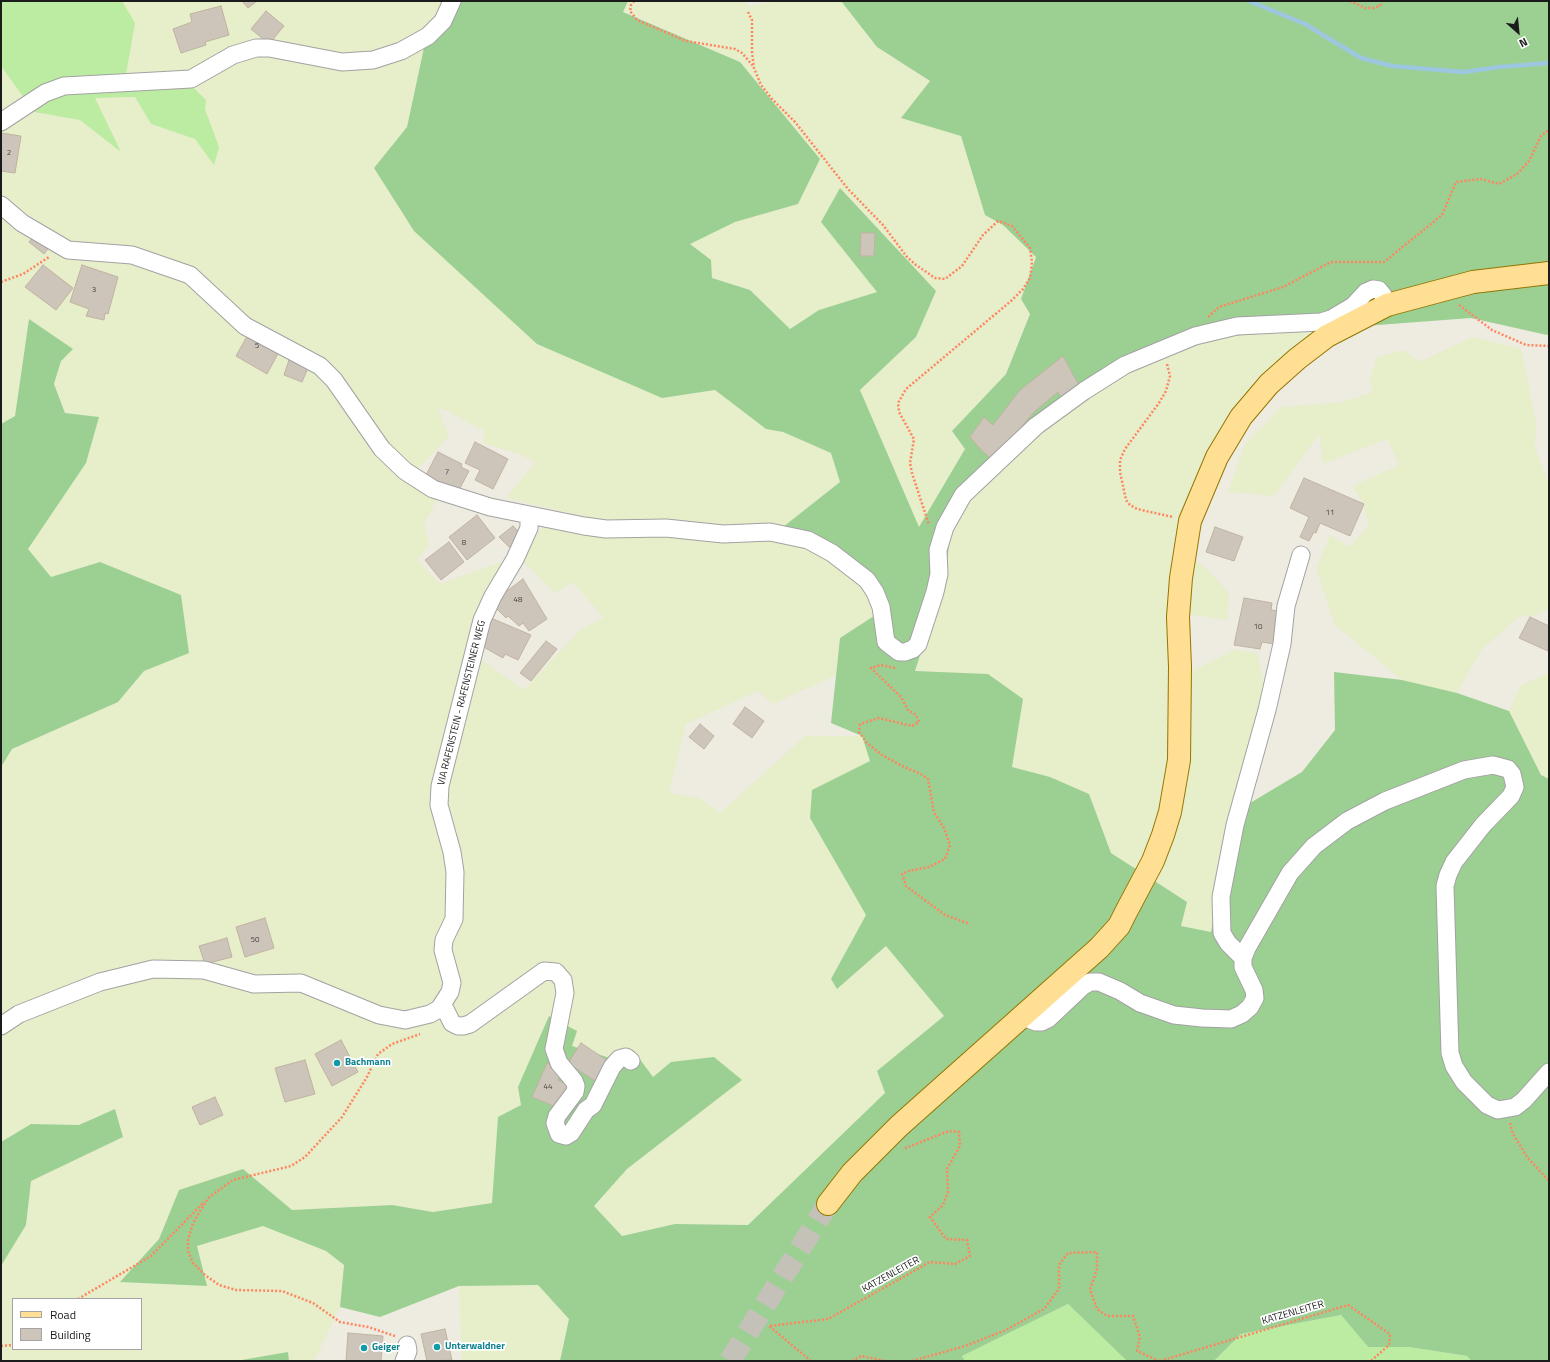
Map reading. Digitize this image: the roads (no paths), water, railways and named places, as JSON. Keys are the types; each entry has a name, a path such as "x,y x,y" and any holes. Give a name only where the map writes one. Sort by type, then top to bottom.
{"main road":[{"path":"828,1204 871,1152 1099,948 1119,926 1153,861 1170,812 1179,760 1180,667 1178,617 1181,578 1190,521 1217,457 1241,417 1269,384 1297,359 1327,336 1387,305 1472,282 1549,273"}],"street":[{"path":"1,122 45,93 64,86 191,78 233,55 256,48 269,48 342,62 373,60 401,51 428,36 443,21 452,1"},
{"path":"1,205 22,223 62,248 74,251 132,255 190,275 244,326 320,366 334,380 382,449 405,471 433,489 490,507 606,529 666,528 728,534 770,532 808,540 832,553 867,580 875,592 881,607 886,642 899,652 905,652 918,644 932,603 939,574 938,550 945,527 963,495 1036,426 1084,391 1125,365 1195,336 1237,326 1320,322 1331,319 1353,306 1366,292 1373,289 1379,290 1387,305"},
{"name":"VIA RAFENSTEIN - RAFENSTEINER WEG","path":"437,1009 450,992 452,983 443,950 444,940 454,918 455,872 452,852 439,806 440,786 482,620 493,596 521,547 529,528 529,515"},
{"path":"1243,958 1228,943 1222,933 1221,897 1235,825 1265,718 1282,644 1286,606 1301,555"},
{"path":"1023,1017 1036,1022 1042,1022 1048,1019 1083,986 1090,982 1099,982 1120,991 1140,1004 1174,1015 1231,1019 1242,1014 1250,1007 1254,998 1254,990 1243,967 1243,958 1250,942 1290,873 1314,846 1347,821 1385,801 1441,778 1482,766 1502,766 1508,769 1512,774 1515,787 1511,796 1483,825 1454,862 1448,875 1445,898 1449,1041 1454,1066 1464,1082 1487,1105 1498,1110 1515,1107 1524,1100 1549,1072"},
{"path":"1,1026 19,1014 100,982 153,969 204,970 254,984 301,983 379,1015 405,1020 437,1009 452,1023 458,1026 463,1026 470,1024 544,972 556,972 563,980 565,993 554,1049 559,1063 574,1081 576,1086 575,1092 557,1116 555,1122 559,1134 566,1136 571,1133 586,1110 593,1104 612,1066 619,1059 626,1057 631,1060"}],"waterway":[{"path":"1249,1 1305,24 1361,58 1392,66 1464,72 1499,67 1549,63"}],"tunnel":[{"path":"730,1361 828,1204"}],"place":[{"name":"Bachmann","path":"337,1063"},
{"name":"Unterwaldner","path":"437,1347"},
{"name":"Geiger","path":"364,1348"}]}
